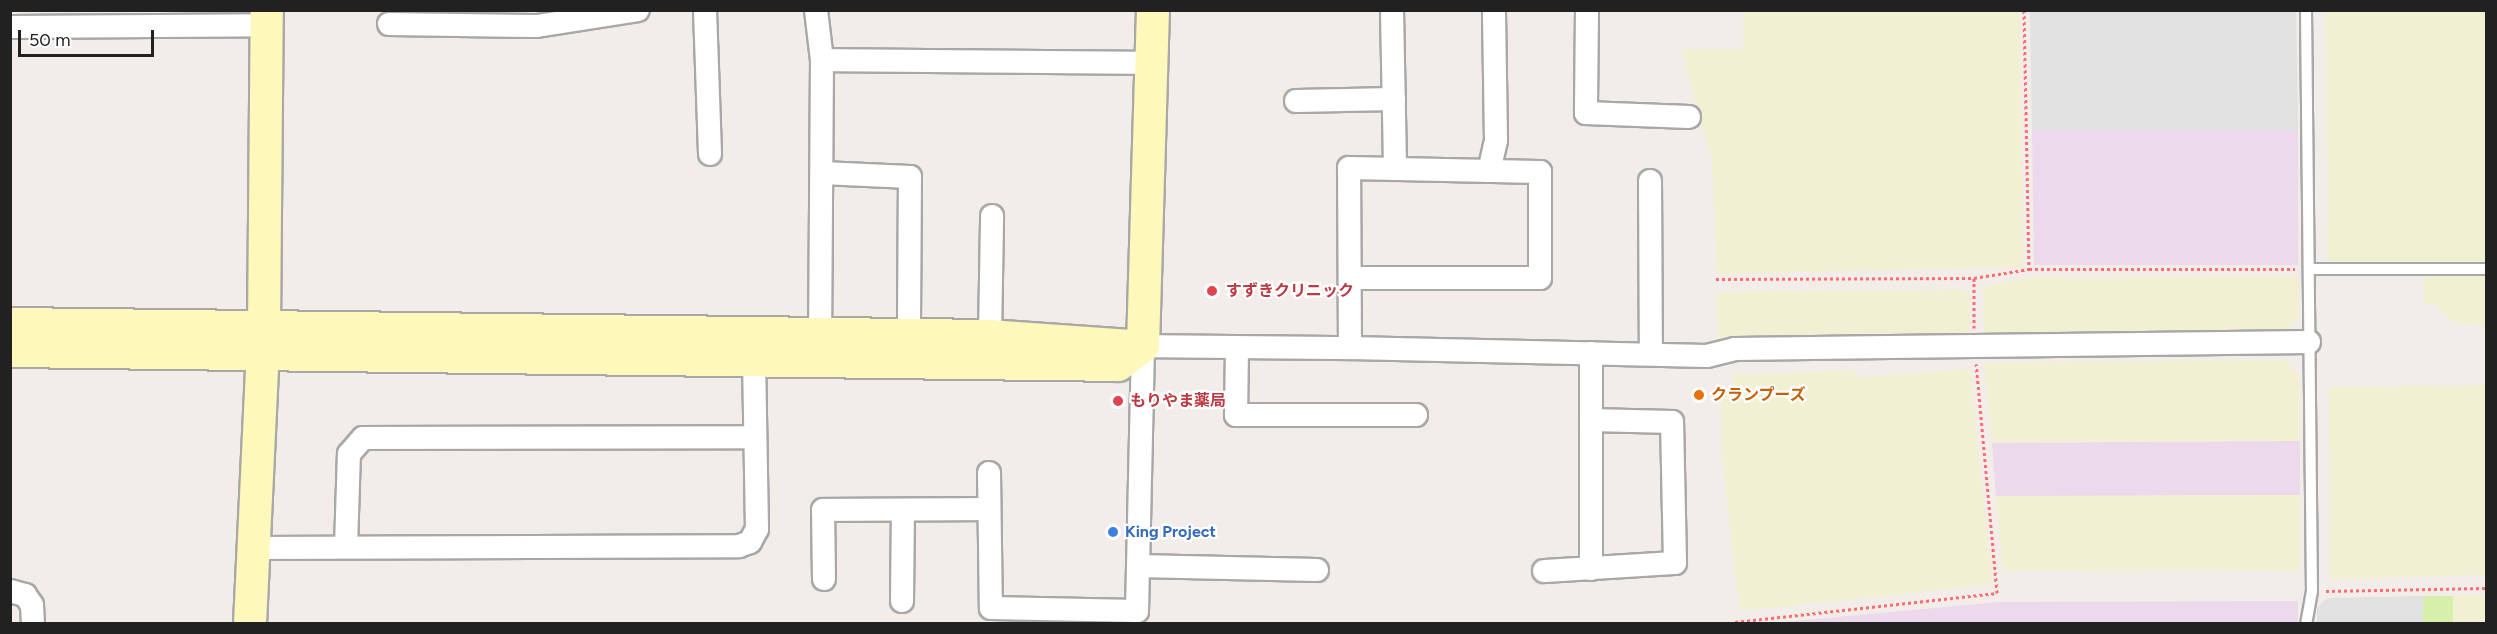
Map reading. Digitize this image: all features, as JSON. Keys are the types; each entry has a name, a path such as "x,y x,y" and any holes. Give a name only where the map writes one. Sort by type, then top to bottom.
{"street":[{"path":"389,24 537,26 638,10"},
{"path":"705,10 710,154"},
{"path":"810,343 822,173 822,60 816,10"},
{"path":"988,473 991,608 1137,611 1153,10"},
{"path":"1392,10 1395,169"},
{"path":"1489,171 1496,140 1494,10"},
{"path":"1587,10 1586,113 1689,117"},
{"path":"10,27 71,19 267,18 263,342 256,548 250,624"},
{"path":"822,60 1151,63"},
{"path":"1296,101 1394,99"},
{"path":"1350,348 1349,168 1540,172 1540,278 1351,278"},
{"path":"822,173 910,177 909,336"},
{"path":"1650,181 1651,354"},
{"path":"990,336 992,216"},
{"path":"10,324 263,342 754,364 810,343 909,336 990,336 1143,346 1651,354 1974,344 2309,342"},
{"path":"10,351 263,342 810,343 1118,365 1143,346"},
{"path":"1238,347 1236,416 1416,415"},
{"path":"1591,353 1591,569"},
{"path":"256,548 739,546 750,542 757,529 754,364"},
{"path":"1544,572 1675,563 1672,422 1591,420"},
{"path":"346,547 350,454 363,438 754,436"},
{"path":"824,579 823,510 989,509"},
{"path":"902,601 903,510"},
{"path":"1138,566 1317,570"},
{"path":"10,591 28,600 33,624"}],"lane":[{"path":"2304,623 2312,591 2306,10"},
{"path":"2309,269 2487,269"}],"path":[{"path":"2024,10 2029,269"},
{"path":"1716,279 1974,278 2029,269 2309,269"},
{"path":"1735,622 1997,593 1974,344 1974,278"},
{"path":"2312,591 2487,588"}],"shaded area":[{"path":"1744,11 2020,11 2023,267 1717,274 1712,161 1681,49 1743,49"},
{"path":"2030,11 2296,11 2298,130 2032,130"},
{"path":"2326,11 2486,11 2486,265 2328,264"},
{"path":"2032,130 2298,130 2298,265 2034,265"},
{"path":"2486,274 2486,326 2452,322 2434,304 2424,304 2424,275"},
{"path":"2299,276 2299,317 2286,331 1984,333 1983,287 2027,278"},
{"path":"1961,290 1970,293 1970,333 1719,341 1716,292"},
{"path":"2284,360 2300,377 2300,441 1992,442 1984,363"},
{"path":"1970,369 1992,584 1740,611 1722,458 1722,392 1734,390 1733,375 1855,370 1856,378"},
{"path":"2486,385 2486,575 2330,579 2329,387"},
{"path":"2300,441 2300,495 1996,496 1992,443"},
{"path":"2300,495 2300,570 2003,571 1996,496"},
{"path":"2486,595 2486,623 2454,623 2453,596"},
{"path":"2423,596 2423,623 2317,623 2317,608 2328,598"},
{"path":"2298,601 2298,624 1772,623 1999,602"}],"green space":[{"path":"2423,596 2453,596 2453,623 2423,623"}],"place":[{"name":"すずきクリニック","path":"1212,291"},
{"name":"クランプーズ","path":"1699,395"},
{"name":"もりやま薬局","path":"1118,401"},
{"name":"King Project","path":"1113,532"}]}
